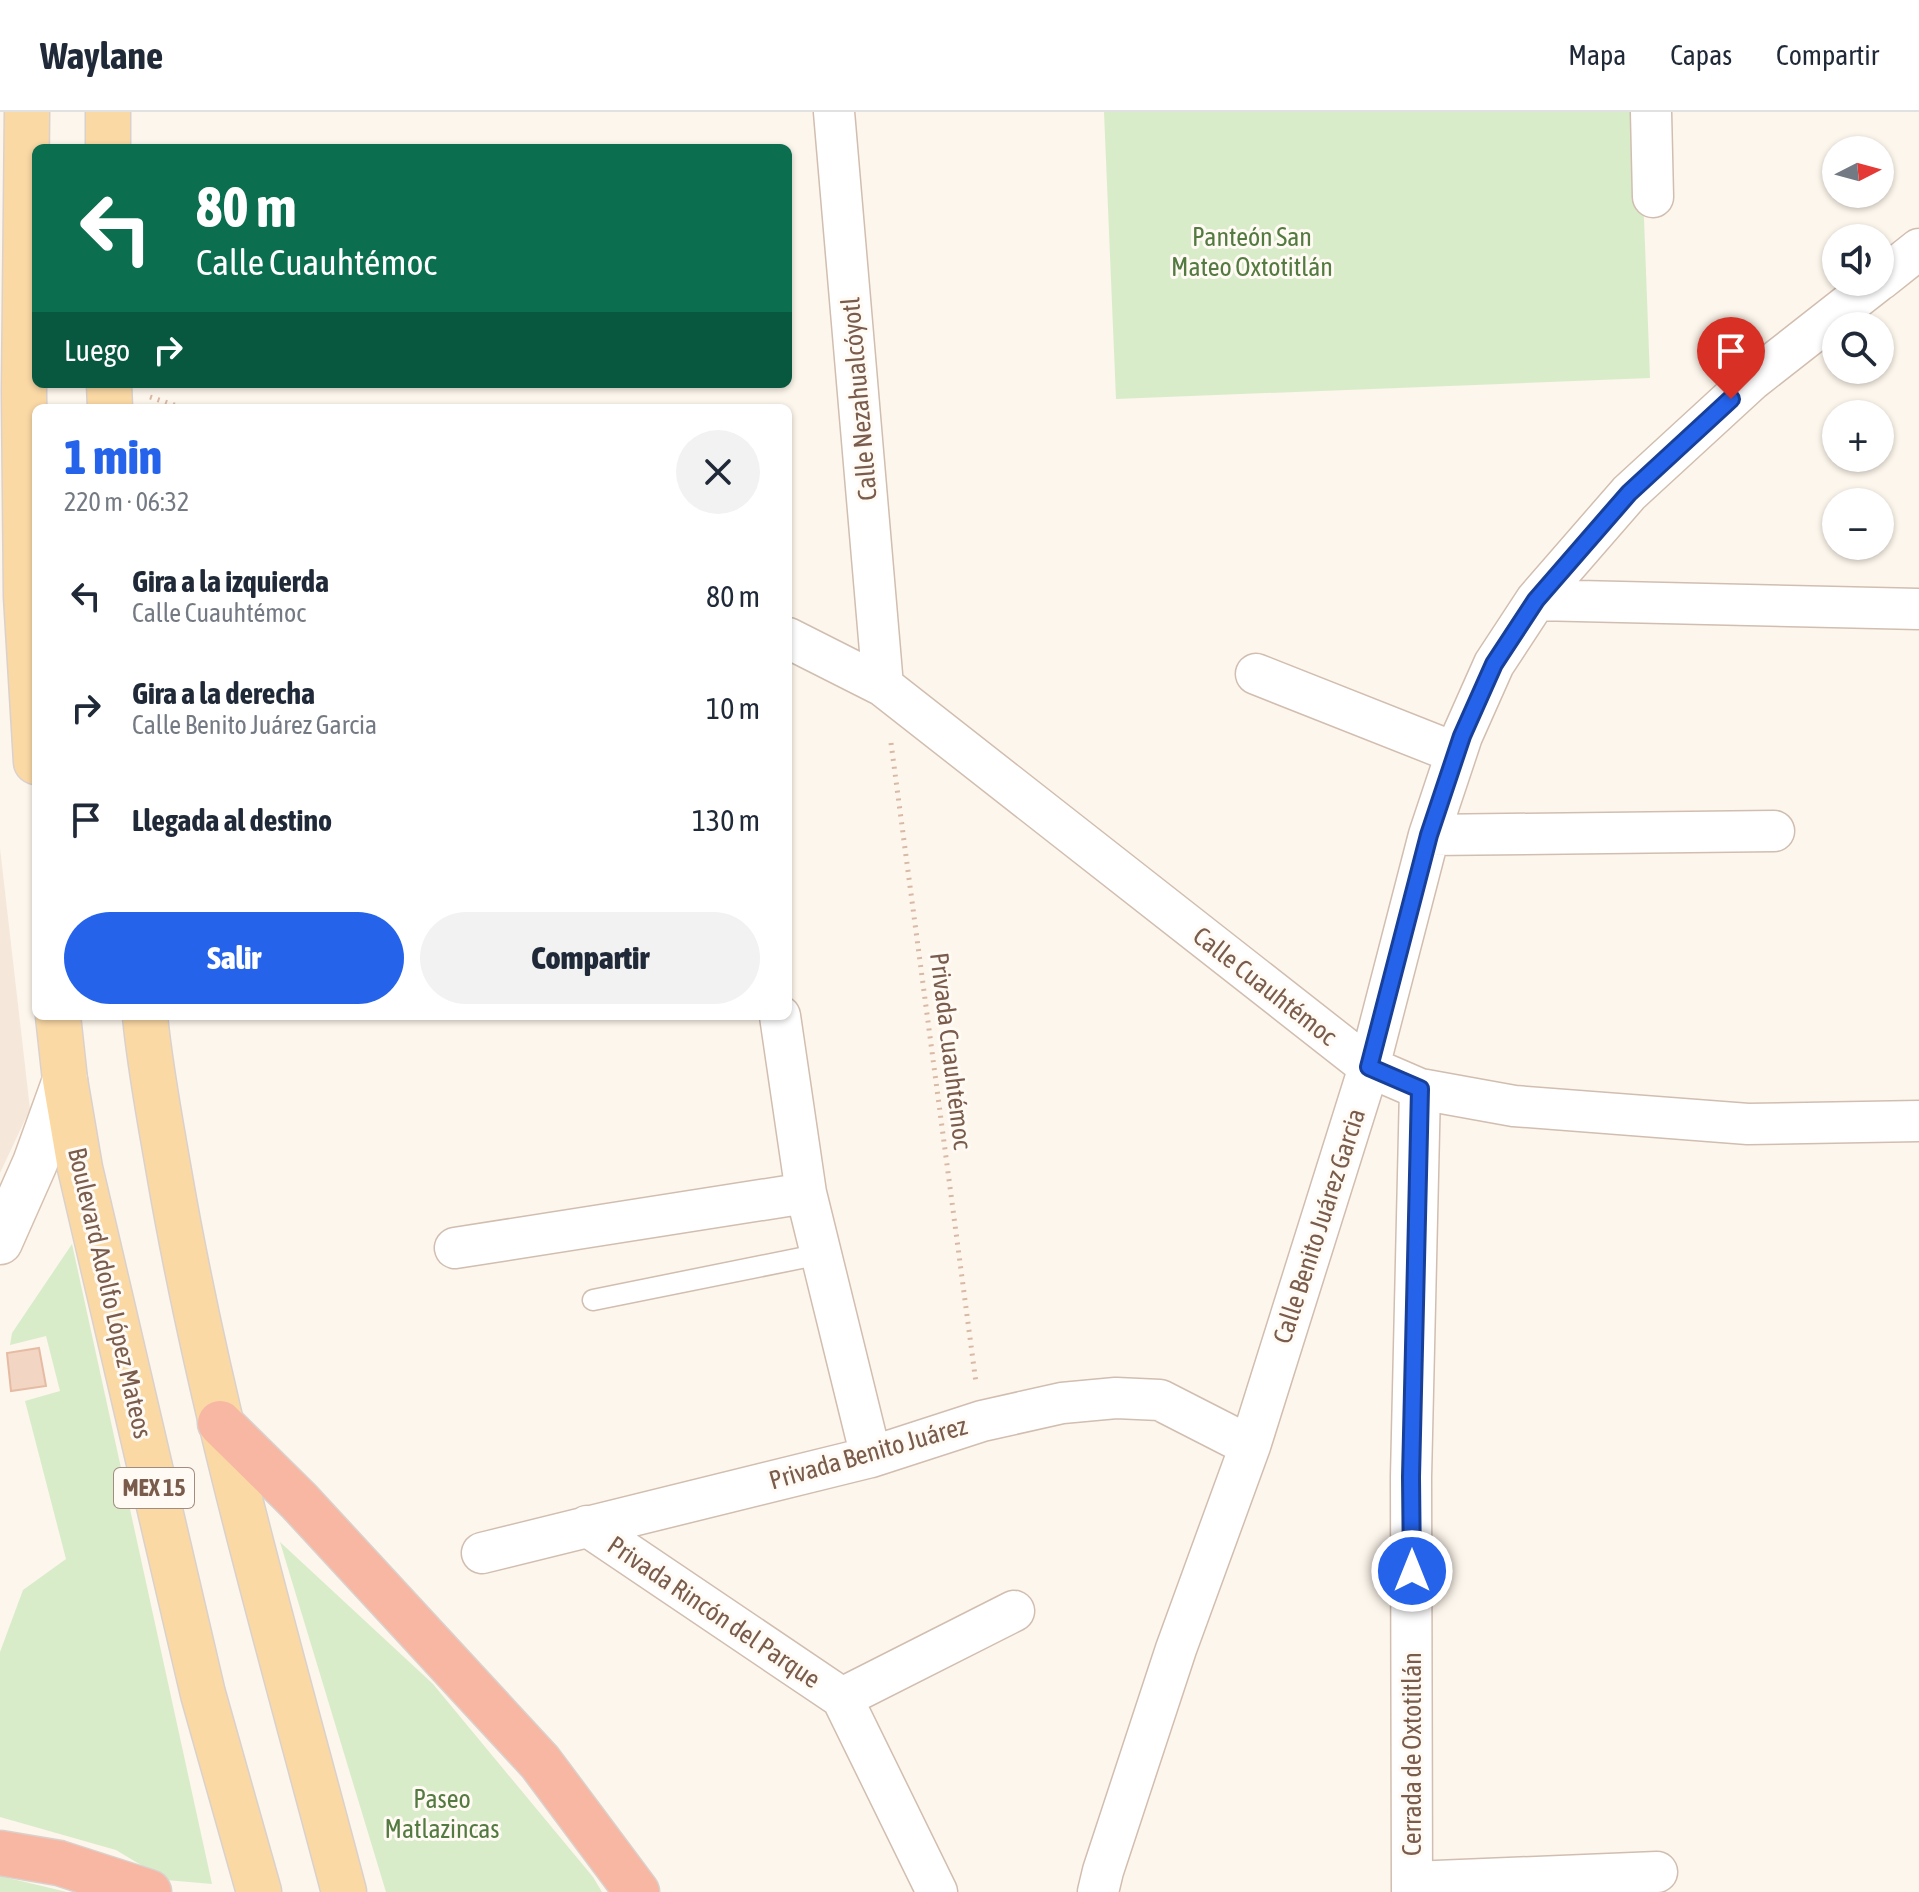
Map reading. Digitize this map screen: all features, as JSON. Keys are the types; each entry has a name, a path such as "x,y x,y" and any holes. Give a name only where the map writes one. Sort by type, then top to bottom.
{"highway":[{"path":"220,1423 299,1501 540,1762 637,1892"},
{"path":"0,1853 59,1863 149,1892"}],"main road":[{"path":"27,112 12,383 13,597 32,733"},
{"path":"108,112 108,144"},
{"name":"Boulevard Adolfo López Mateos","path":"58,1020 80,1168 203,1694 259,1892"},
{"name":"MEX 15","path":"145,1020 181,1241 220,1423 344,1892"},
{"path":"0,1242 35,1163 65,1080"}],"street":[{"name":"Calle Nezahualcóyotl","path":"834,112 883,686"},
{"path":"1651,112 1653,197"},
{"name":"Calle Benito Juárez Garcia","path":"1894,269 1919,249"},
{"name":"Calle Benito Juárez Garcia","path":"1098,1892 1176,1649 1250,1446 1369,1067 1429,835 1456,753 1494,664 1536,600 1629,493 1752,380 1859,296"},
{"path":"1536,600 1919,609"},
{"name":"Calle Cuauhtémoc","path":"792,640 883,686 1369,1067 1420,1089 1514,1106 1748,1124 1919,1121"},
{"path":"1256,674 1456,753"},
{"path":"1429,835 1774,831"},
{"path":"781,1020 806,1193 871,1457"},
{"name":"Cerrada de Oxtotitlán","path":"1412,1887 1411,1477 1420,1089"},
{"path":"455,1248 806,1193"},
{"name":"Privada Benito Juárez","path":"482,1553 871,1457 982,1421 1075,1402 1116,1398 1160,1400 1250,1446"},
{"name":"Privada Rincón del Parque","path":"587,1526 842,1698 937,1892"},
{"name":"Privada Rincón del Parque","path":"842,1698 1014,1611"},
{"path":"1412,1887 1657,1872"}],"lane":[{"path":"593,1300 821,1254"}],"path":[{"name":"Privada Cuauhtémoc","path":"883,686 982,1421"}],"shaded area":[{"path":"0,848 30,1109 0,1173"}],"green space":[{"name":"Panteón San Mateo Oxtotitlán","path":"1104,112 1640,112 1650,378 1116,399"},
{"path":"72,1244 212,1884 166,1880 116,1850 0,1817 0,1652 23,1590 66,1559 25,1401 60,1391 46,1336 10,1345 12,1333"},
{"name":"Paseo Matlazincas","path":"280,1542 433,1684 593,1877 602,1892 386,1892"},
{"path":"0,1876 67,1892 0,1892"}],"building":[{"path":"39,1348 46,1386 11,1391 7,1353"}],"route":[{"path":"1412,1571 1411,1477 1420,1089 1369,1067 1429,835 1462,736 1494,664 1536,600 1629,493 1731,399"}]}
